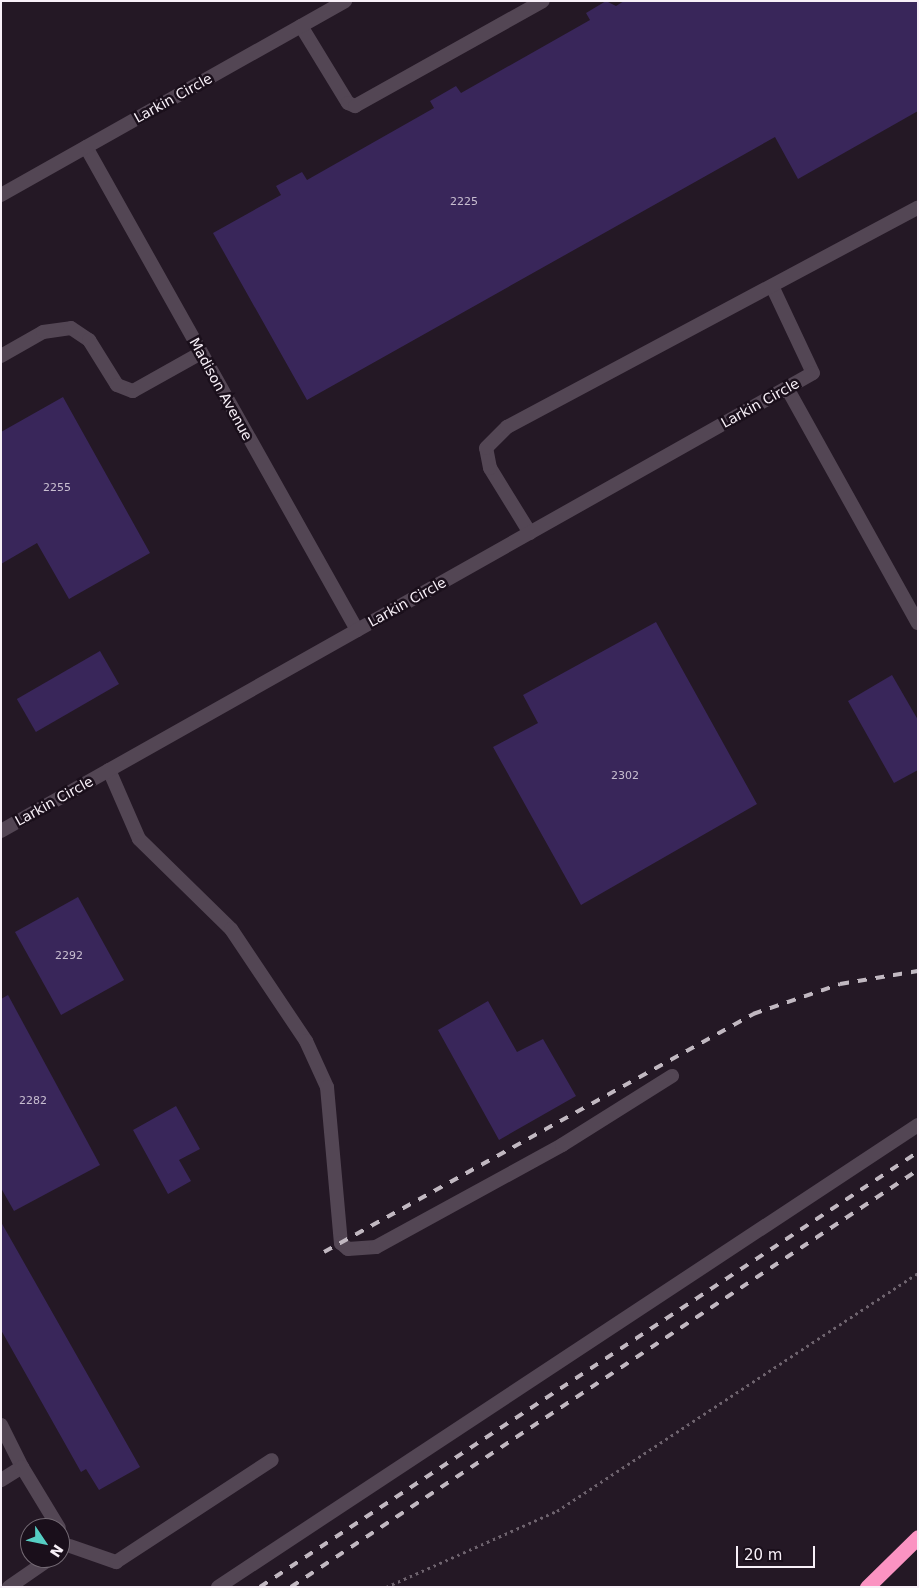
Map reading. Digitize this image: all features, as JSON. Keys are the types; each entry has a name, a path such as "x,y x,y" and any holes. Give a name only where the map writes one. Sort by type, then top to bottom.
{"highway":[{"path":"867,1587 918,1537"},
{"path":"867,1587 918,1553"}],"street":[{"name":"Larkin Circle","path":"1,195 345,1"},
{"path":"301,26 348,103 355,106 543,1"},
{"name":"Madison Avenue","path":"86,147 357,630"},
{"path":"530,533 490,468 486,448 500,434 918,208"},
{"name":"Larkin Circle","path":"1,831 813,373 772,286"},
{"path":"1,356 44,332 71,328 90,340 117,385 133,391 201,353"},
{"path":"787,388 918,623"},
{"path":"109,770 139,840 231,929 306,1041 327,1088 340,1243 348,1249 384,1243 562,1145 672,1076"},
{"path":"218,1587 918,1125"},
{"path":"1,1425 22,1467 53,1518"},
{"path":"70,1550 116,1562 272,1460"},
{"path":"1,1480 22,1467"},
{"path":"9,1587 37,1568"}],"path":[{"path":"386,1587 557,1511 918,1273"}],"building":[{"path":"606,1 616,6 624,1 918,1 918,111 798,179 775,137 307,400 213,233 281,195 276,186 302,172 307,180 434,108 430,101 456,86 461,93 590,20 586,13"},
{"path":"63,397 150,553 69,599 37,543 1,564 1,432"},
{"path":"656,622 757,804 581,905 493,747 538,723 523,695"},
{"path":"100,651 119,684 36,732 17,699"},
{"path":"892,675 918,720 918,770 894,783 848,701"},
{"path":"78,897 124,980 61,1015 15,932"},
{"path":"8,995 100,1165 14,1211 1,1188 1,999"},
{"path":"488,1001 517,1052 543,1039 576,1096 499,1140 438,1030"},
{"path":"176,1106 200,1149 179,1160 191,1181 168,1194 133,1130"},
{"path":"1,1222 140,1467 99,1490 86,1469 81,1472 1,1330"}],"railway":[{"path":"324,1252 753,1014 840,984 918,971"},
{"path":"260,1587 918,1152"},
{"path":"291,1587 918,1170"}]}
